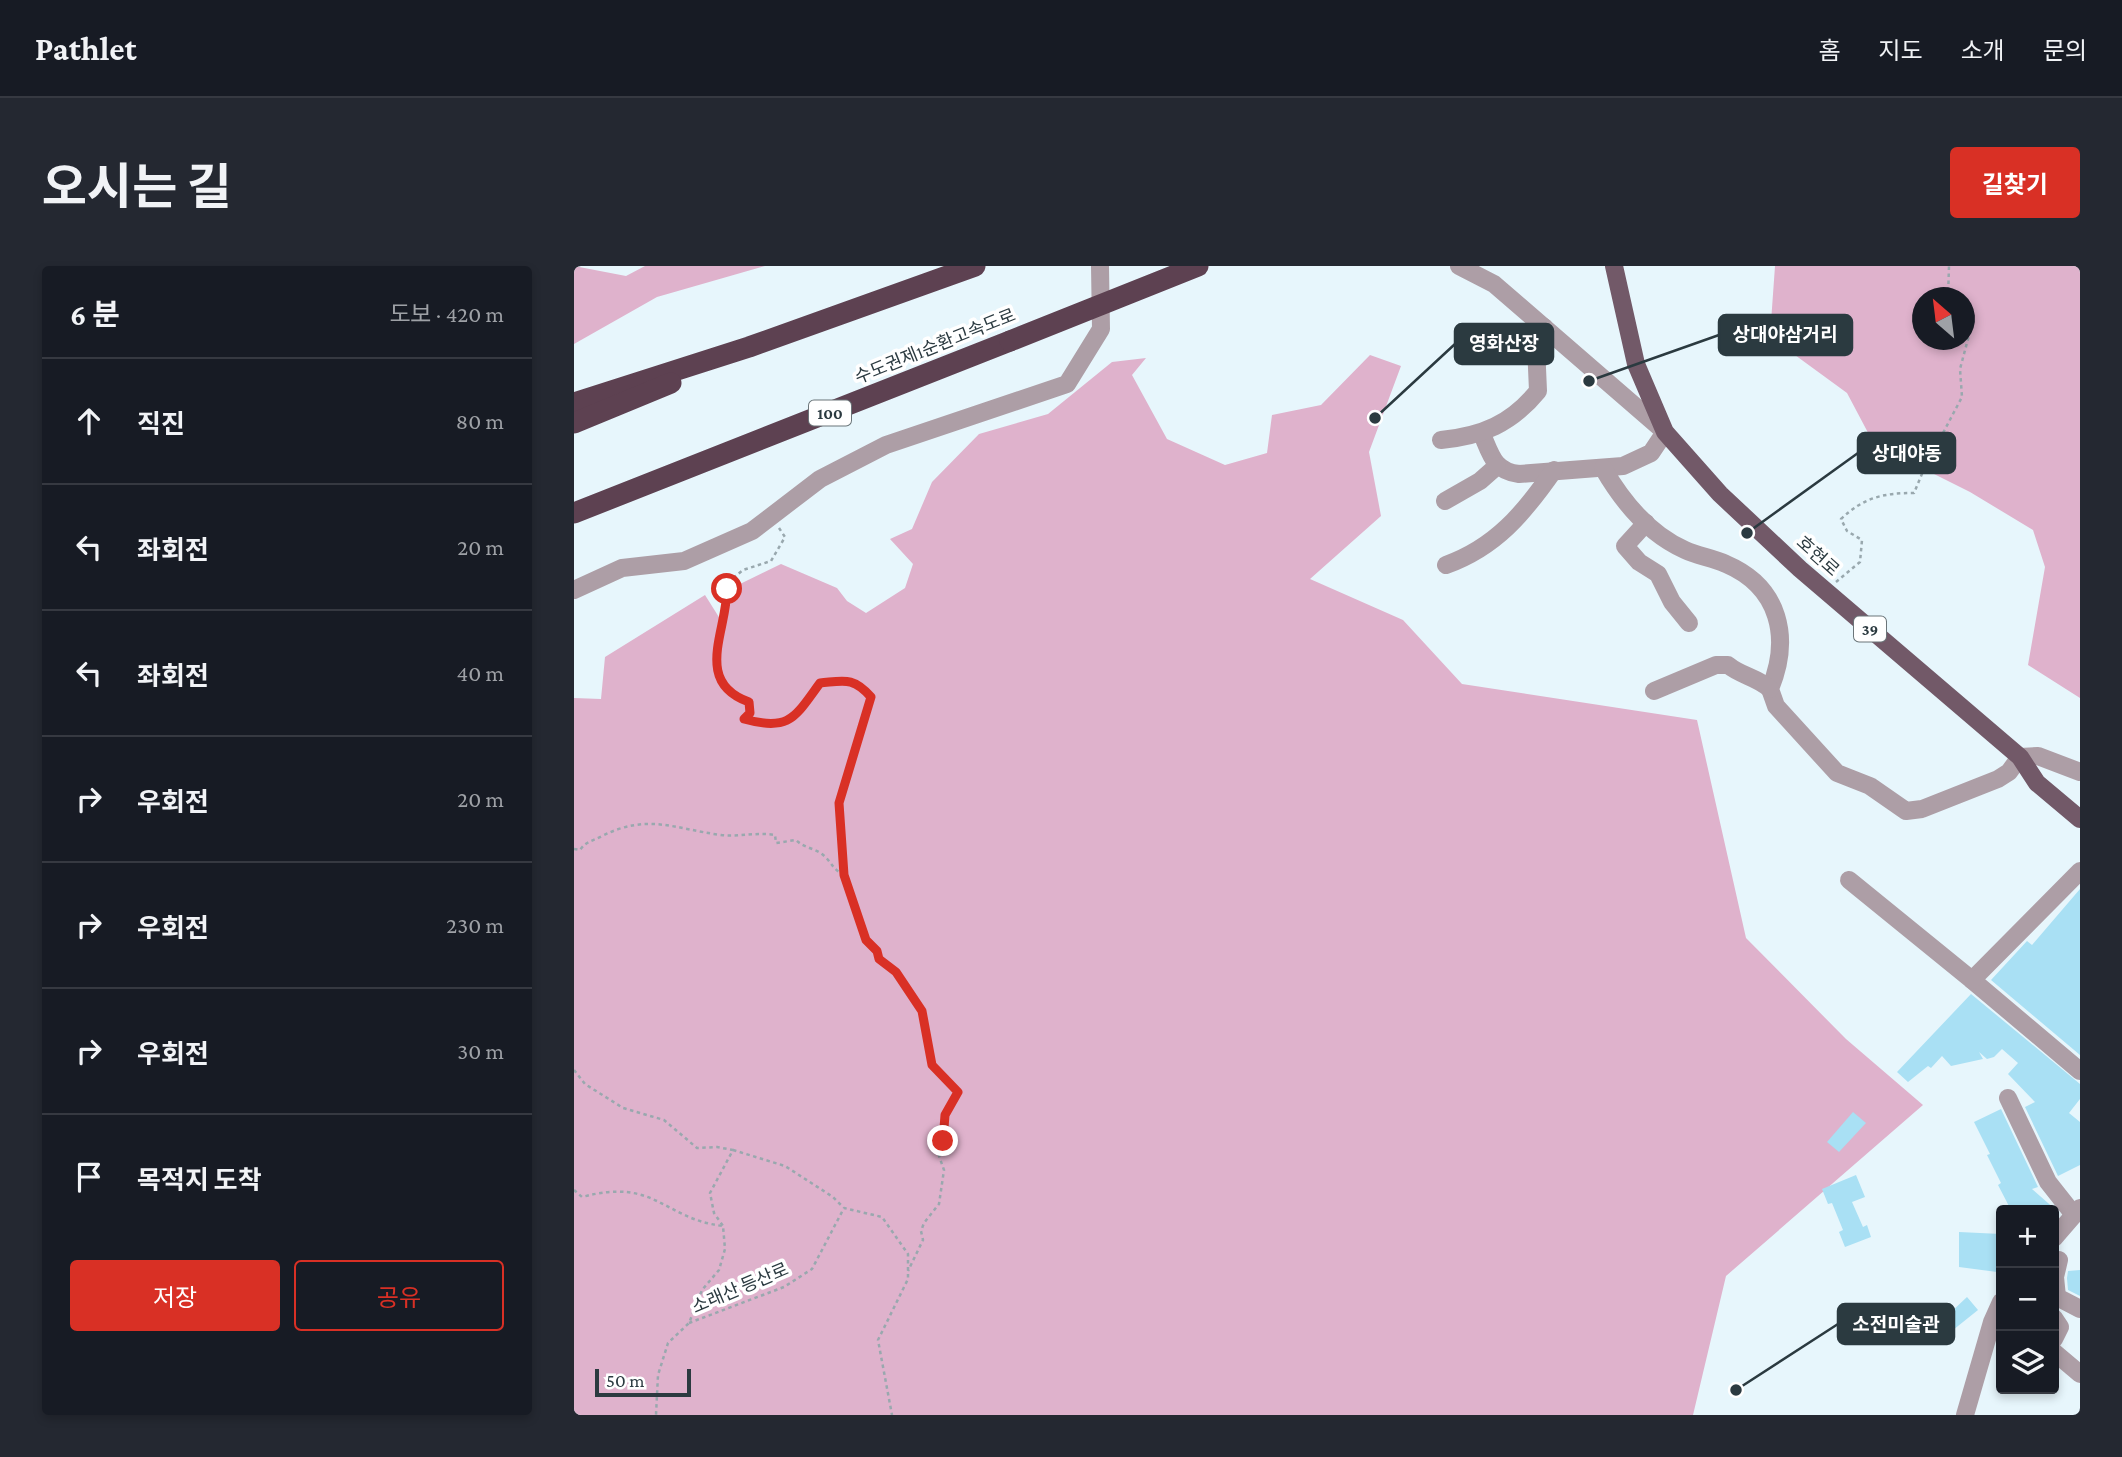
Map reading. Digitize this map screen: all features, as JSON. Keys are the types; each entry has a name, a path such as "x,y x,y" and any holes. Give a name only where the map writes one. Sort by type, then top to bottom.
{"highway":[{"path":"574,403 749,347 975,266"},
{"name":"수도권제1순환고속도로","path":"574,513 651,485 1198,266"},
{"path":"574,423 749,347"},
{"name":"수도권제1순환고속도로","path":"574,523 651,485"}],"main road":[{"name":"호현로","path":"1614,266 1636,364 1665,432 1720,494 1823,589 2020,757 2037,783 2080,819"}],"street":[{"path":"574,590 622,568 684,561 752,531 820,479 887,445 1067,384 1101,329 1100,266"},
{"path":"1459,266 1494,284 1665,432 1651,453 1623,466 1519,474 1506,472 1497,466 1482,434"},
{"path":"1441,440 1482,434 1508,419 1538,391 1536,345 1544,327"},
{"path":"1445,501 1480,481 1497,466"},
{"path":"1602,468 1619,496 1646,523 1684,550 1728,565 1769,598 1777,612 1781,637 1779,667 1770,689"},
{"path":"1446,565 1486,547 1507,529 1525,511 1554,470"},
{"path":"1646,523 1625,546 1639,562 1658,574 1672,602 1689,623"},
{"path":"1654,691 1716,665 1727,665 1739,674 1758,678 1770,689 1776,706 1837,773 1870,786 1906,811 1922,809 1998,779 2009,772 2020,757 2038,756 2080,772"},
{"path":"1972,980 2080,871"},
{"path":"1849,880 2080,1071"},
{"path":"2008,1098 2048,1182 2077,1212 2059,1232"},
{"path":"2057,1268 2057,1297 2080,1309"},
{"path":"1965,1415 1996,1318"},
{"path":"2059,1356 2080,1374"}],"path":[{"path":"1948,287 1949,266"},
{"path":"1823,589 1860,562 1862,540 1847,531 1841,519 1854,507 1878,494 1914,493 1922,482 1924,470 1962,397 1960,369 1965,350"},
{"path":"770,518 785,537 771,561 743,570 727,583 725,609 719,627 719,681 736,697 749,702 750,713 744,719 768,723 781,724 796,716 820,683 838,679 863,688 871,697 839,803 844,875 866,940 877,951 879,959 896,972 922,1011 932,1065 958,1092 945,1115 938,1153 944,1170 939,1204 924,1223 921,1231 923,1240 908,1272"},
{"path":"574,849 580,850 585,842 630,823 656,822 678,830 693,828 722,835 755,832 775,835 776,843 796,839 804,848 821,853 832,869 844,875"},
{"path":"574,1070 585,1084 623,1108 664,1120 697,1148 717,1147 733,1150 785,1166 833,1197 844,1208 882,1217 908,1254 908,1279 878,1340 892,1415"},
{"path":"723,1226 714,1213 710,1193 733,1150"},
{"path":"574,1190 582,1197 603,1192 628,1191 652,1197 707,1224 723,1226"},
{"name":"소래산 등산로","path":"656,1415 658,1375 668,1343 690,1323 784,1287 812,1269 844,1208"},
{"name":"소래산 등산로","path":"690,1323 702,1290 719,1270 725,1249 723,1226"}],"shaded area":[{"path":"574,266 626,276 645,266 765,266 657,297 574,344"},
{"path":"1775,266 2080,266 2080,698 2028,665 2045,567 2033,530 1970,492 1874,444 1847,393 1784,347 1771,322"},
{"path":"1370,355 1401,366 1369,452 1381,516 1310,579 1403,620 1462,684 1697,720 1746,938 1846,1039 1923,1105 1726,1276 1693,1415 574,1415 574,698 601,699 605,657 705,595 722,622 740,584 781,564 837,588 847,601 866,613 905,588 913,564 890,539 912,529 932,482 979,434 1048,414 1112,362 1146,358 1132,375 1167,439 1225,465 1267,453 1272,415 1321,405"}],"building":[{"path":"2080,889 2080,1055 1991,980 2027,941 2032,945"},
{"path":"1971,994 2080,1084 2080,1099 2069,1113 2080,1122 2080,1165 2058,1176 2025,1107 2035,1102 2008,1074 2018,1063 2002,1049 1994,1057 1987,1059 1979,1052 1983,1059 1951,1066 1942,1056 1931,1068 1928,1066 1908,1082 1897,1072"},
{"path":"2001,1109 2038,1187 2032,1189 2050,1205 2008,1205 1987,1155 1990,1154 1974,1122"},
{"path":"1853,1112 1866,1123 1839,1152 1827,1142"},
{"path":"1856,1175 1865,1197 1852,1202 1863,1227 1867,1225 1871,1237 1845,1247 1839,1232 1843,1230 1832,1203 1828,1204 1822,1189"},
{"path":"1959,1232 1996,1234 1996,1272 1959,1267"},
{"path":"2080,1270 2080,1296 2068,1290 2067,1278 2068,1271"},
{"path":"1967,1297 1978,1310 1953,1330 1934,1332 1931,1319 1949,1314"}],"place":[{"name":"상대야삼거리","path":"1589,381"},
{"name":"영화산장","path":"1375,418"},
{"name":"상대야동","path":"1747,533"},
{"name":"소전미술관","path":"1736,1390"}],"route":[{"path":"727,589 725,609 719,627 717,669 719,681 736,697 749,702 750,713 744,719 781,724 796,716 820,683 838,679 863,688 871,697 857,739 856,754 839,803 844,875 866,940 877,951 879,959 896,972 922,1011 932,1065 958,1092 945,1115 943,1141"}]}
